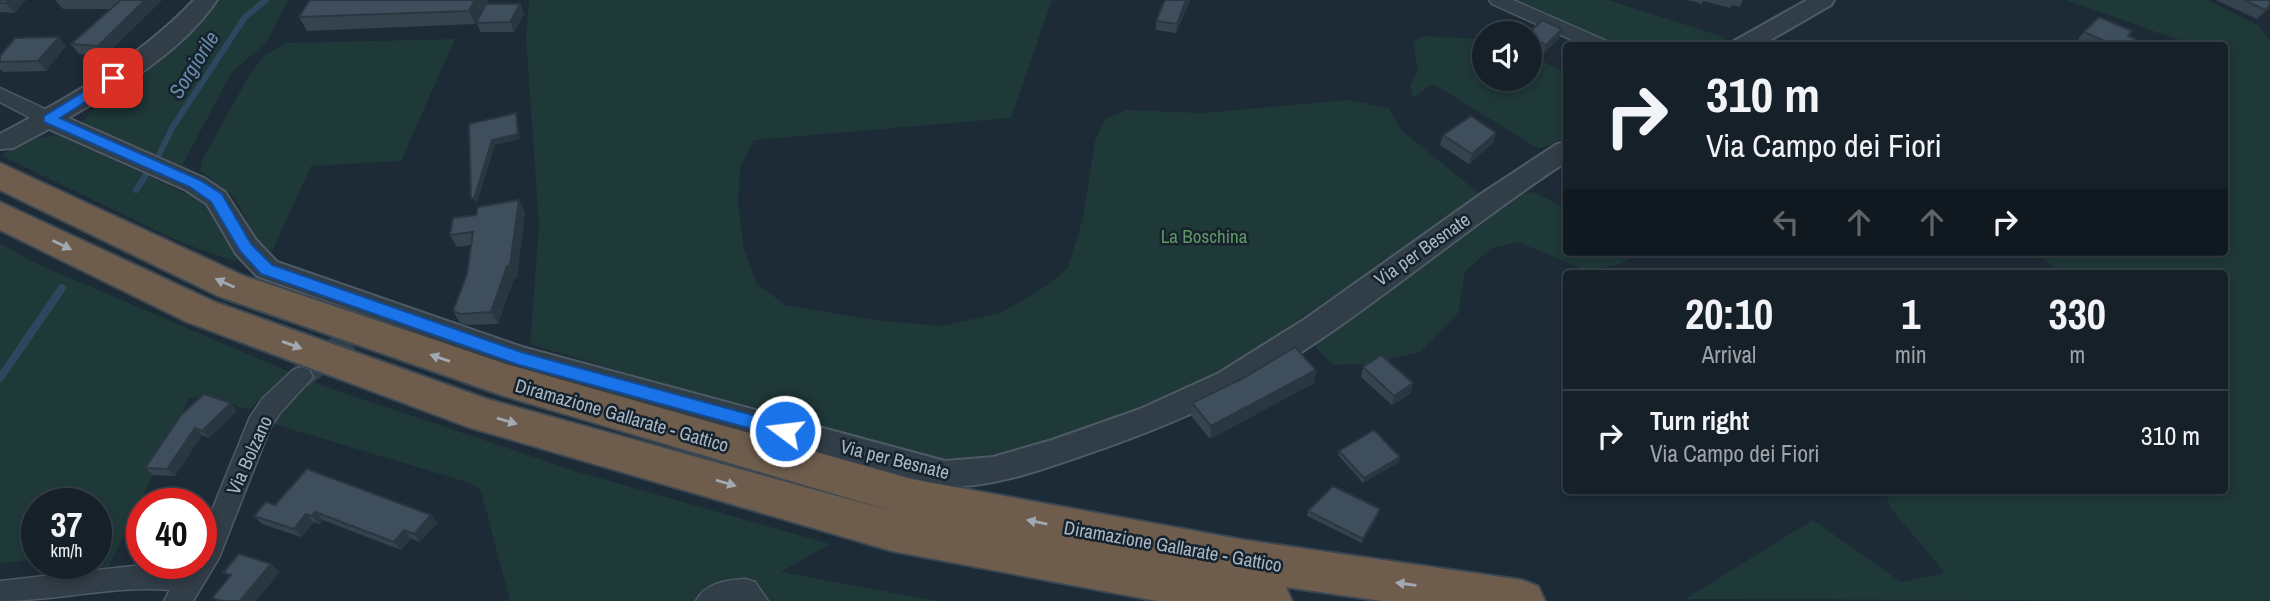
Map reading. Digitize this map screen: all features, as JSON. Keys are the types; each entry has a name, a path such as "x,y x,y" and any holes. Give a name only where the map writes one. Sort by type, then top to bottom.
{"highway":[{"name":"Diramazione Gallarate - Gattico","path":"2,158 231,286 504,380 911,498 1244,560 1522,601"},
{"name":"Diramazione Gallarate - Gattico","path":"0,215 201,312 483,415 892,531 1269,601"}],"street":[{"path":"2,158 142,45 190,0"},
{"path":"49,119 166,40 206,0"},
{"path":"1497,0 1593,42"},
{"path":"1749,42 1823,0"},
{"path":"0,94 49,119"},
{"name":"Via per Besnate","path":"49,119 195,184 216,198 246,247 267,270 377,316 519,358 945,474 976,475 1119,432 1192,401 1279,352 1523,177 1563,152"},
{"name":"Via Bolzano","path":"0,593 151,576 185,590 206,558 259,424 272,405 301,377"},
{"path":"710,601 727,592 745,591 754,601"}],"green space":[{"path":"219,0 288,0 266,43 231,73 181,168 80,126 111,91 187,34"},
{"name":"La Boschina","path":"529,0 1052,0 1011,118 754,140 740,167 738,202 744,250 757,284 785,305 873,320 941,326 1001,313 1049,284 1068,268 1083,218 1095,141 1105,119 1127,110 1203,113 1348,100 1389,108 1401,130 1481,195 1375,271 1330,298 1215,377 1144,410 981,466 932,465 530,344 539,226 526,37"},
{"path":"1508,0 1608,0 1727,38 1721,42 1605,42"},
{"path":"2066,0 2207,0 2258,25 2270,40 2270,601 1685,599 1813,520 1901,582 1945,573 1891,509 1885,494 2228,494 2228,270 2056,270 2041,256 2228,256 2228,42 2185,42"},
{"path":"1422,36 1472,38 1472,91 1542,91 1542,61 1563,72 1563,138 1539,149 1433,84 1413,98 1410,86 1418,70 1413,42"},
{"path":"455,39 401,161 311,166 268,260 234,196 200,171 202,160 250,74 265,55 286,43"},
{"path":"58,135 207,203 237,262 182,243 0,155 34,139"},
{"path":"1533,192 1563,206 1563,256 1635,256 1620,264 1586,270 1518,242 1490,249 1465,272 1458,313 1420,352 1367,364 1333,365 1312,343 1518,194"},
{"path":"0,243 35,263 290,372 249,410 214,398 189,398 146,488 126,488 126,531 112,560 112,488 21,488 21,561 0,563"},
{"path":"309,381 575,471 830,544 781,572 937,601 510,601 481,491 470,483 274,424"}],"building":[{"path":"121,0 145,0 98,46 71,44"},
{"path":"310,0 475,0 469,11 299,17"},
{"path":"1165,0 1186,0 1177,24 1156,21"},
{"path":"2244,0 2270,0 2270,5 2265,10"},
{"path":"486,4 520,4 510,22 476,23"},
{"path":"2099,17 2132,31 2128,36 2136,39 2133,42 2107,42 2084,32"},
{"path":"1541,21 1562,29 1546,45 1542,43"},
{"path":"59,37 38,61 0,62 0,56 15,38"},
{"path":"516,113 518,134 492,140 474,199 471,198 469,124"},
{"path":"1471,116 1496,133 1472,154 1443,135"},
{"path":"519,200 510,265 507,266 491,312 460,314 453,311 467,274 473,232 450,235 453,218 476,215 478,207"},
{"path":"1295,347 1316,370 1211,426 1192,403 1243,378"},
{"path":"1381,355 1413,383 1394,396 1363,367"},
{"path":"204,394 231,403 202,431 195,428 167,469 145,468 181,415"},
{"path":"1374,430 1400,457 1364,478 1339,451"},
{"path":"307,469 431,515 414,534 404,530 394,542 315,512 312,516 306,514 294,529 254,516 266,502 275,505"},
{"path":"1333,486 1380,509 1363,539 1308,511"},
{"path":"239,554 271,564 240,601 212,598 231,575 223,573"}],"waterway":[{"name":"Sorgiorile","path":"159,155 172,128 245,17 266,0"},
{"name":"Sorgiorile","path":"136,190 148,172"},
{"name":"Sorgiorile","path":"0,378 62,288"}],"tunnel":[{"path":"301,377 370,322"}],"route":[{"path":"113,78 49,119 195,184 216,198 246,247 267,270 519,358 785,431"}]}
